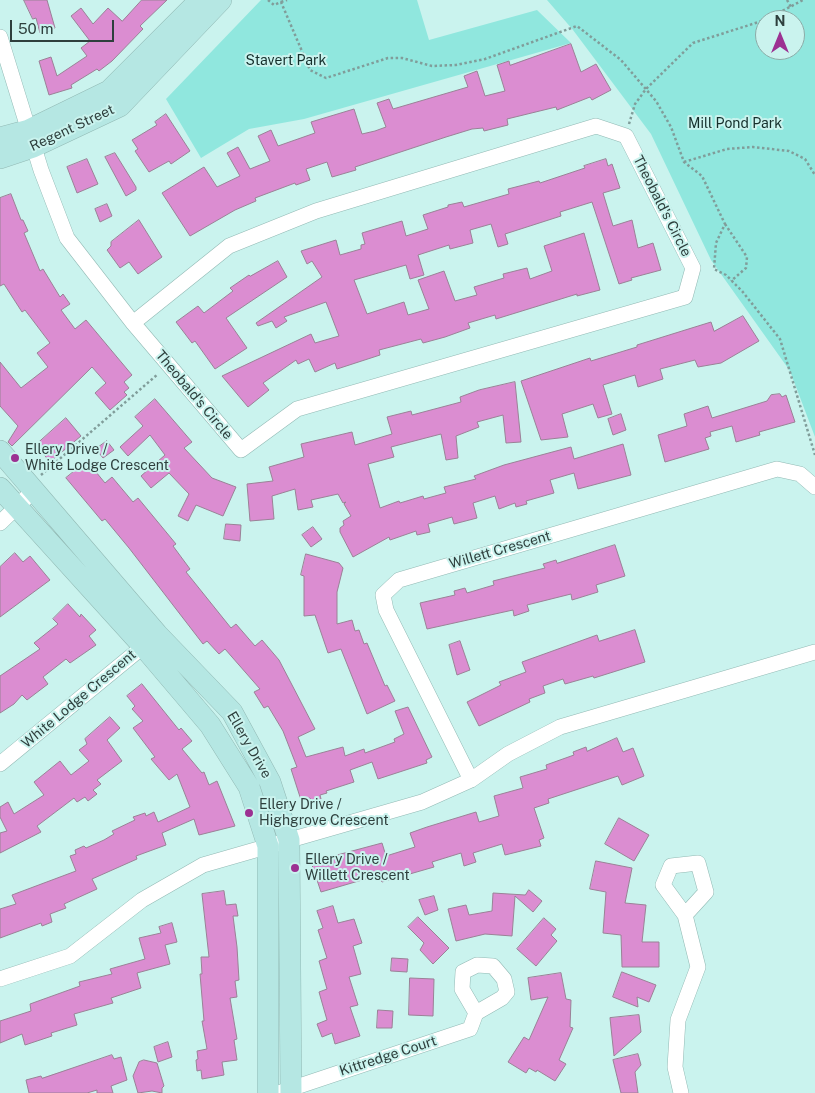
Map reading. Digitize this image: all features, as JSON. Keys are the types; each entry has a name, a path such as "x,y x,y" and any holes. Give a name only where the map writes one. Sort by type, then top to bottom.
{"street":[{"name":"Regent Street","path":"0,158 109,91 200,0"},
{"name":"Regent Street","path":"0,138 31,138 120,106 221,0"},
{"name":"Theobald's Circle","path":"0,37 31,138 67,238 133,323 241,450 297,409 685,296 693,268 626,136 612,131"},
{"path":"133,323 229,246 316,211 596,126 612,131"},
{"name":"Ellery Drive","path":"0,451 150,640 215,732 249,787 268,846 268,1093"},
{"name":"Willett Crescent","path":"471,780 386,610 383,595 399,580 777,468 800,474 815,487"},
{"name":"Ellery Drive","path":"0,488 16,507 150,640 232,712 270,782 289,840 286,1091"},
{"path":"0,523 31,488"},
{"name":"White Lodge Crescent","path":"0,764 150,640"},
{"path":"0,979 70,956 142,900 203,866 422,802 471,780 508,754 560,728 815,652"},
{"path":"680,1093 675,1067 678,1020 698,967 685,915"},
{"name":"Kittredge Court","path":"286,1091 470,1029 476,1013"}],"path":[{"path":"268,0 274,5 284,1 310,70 326,78 388,58 402,58 432,66 456,65 485,59 577,26 621,60 646,89 656,101 671,127 684,162 702,176 725,224 747,256 746,268 732,281"},
{"path":"787,0 791,7"},
{"path":"785,10 803,0"},
{"path":"612,131 629,126 634,104 646,89 693,43 755,23"},
{"path":"684,162 728,149 753,147 789,151 804,160 815,175"},
{"path":"725,224 716,243 714,269 726,275 732,281 780,339 815,455"},
{"path":"31,488 168,365"}],"green space":[{"name":"Stavert Park","path":"261,0 417,0 429,40 537,10 571,43 304,119 249,129 201,158 166,99"},
{"name":"Mill Pond Park","path":"547,0 815,0 815,437 790,371 711,260 651,134 573,30"}],"building":[{"path":"24,0 47,0 55,28 40,33 36,18 33,19"},
{"path":"142,0 167,0 140,26 143,29 112,61 99,71 97,69 71,85 72,88 49,95 39,61 51,57 57,76 87,56 81,48 90,41 71,16 81,8 93,24 108,8 122,21"},
{"path":"571,44 581,72 596,64 611,90 592,100 590,97 557,110 556,107 507,119 508,125 484,131 483,128 472,129 446,137 355,167 356,170 332,177 327,162 306,169 310,180 296,185 295,183 255,198 256,201 235,210 190,236 162,193 204,167 217,187 240,176 227,153 238,147 250,169 270,161 258,136 271,130 278,146 315,133 311,122 354,109 362,134 375,131 386,127 377,103 389,99 393,109 468,87 464,76 477,71 485,96 505,91 497,65 509,61 510,65"},
{"path":"166,114 190,151 171,164 169,161 149,172 135,151 138,149 132,140 157,125 155,122"},
{"path":"115,153 136,187 136,190 126,196 105,157"},
{"path":"87,159 98,184 77,193 67,167"},
{"path":"606,159 608,166 612,164 620,188 603,193 613,226 632,220 638,248 653,243 661,270 631,278 632,280 619,284 592,202 560,212 561,216 505,234 508,244 498,247 491,224 470,230 473,243 450,249 449,245 418,255 424,275 410,279 406,265 354,280 367,314 404,302 408,315 429,309 418,280 444,271 455,301 477,295 474,287 504,278 503,274 527,268 530,279 552,271 544,246 584,233 600,290 577,296 577,294 496,319 495,315 468,323 470,328 445,337 423,343 421,339 379,350 380,355 337,369 335,363 315,372 309,359 298,364 296,360 263,383 269,390 248,407 222,376 311,334 315,343 339,336 326,302 284,317 287,321 276,328 272,321 258,326 256,323 322,277 312,261 307,264 301,251 336,240 340,255 361,249 361,245 365,244 362,233 402,221 406,236 428,229 423,215 448,207 448,205 462,202 464,207 509,194 508,189 539,181 540,183"},
{"path":"11,194 21,220 23,220 28,231 24,233 40,271 43,269 60,297 63,294 70,304 61,310 75,329 86,320 132,375 124,382 129,388 124,392 127,395 110,410 95,393 106,383 92,367 12,446 8,442 18,426 0,406 0,362 21,388 48,367 37,353 50,343 25,310 22,312 4,284 0,286 0,198"},
{"path":"107,204 112,216 100,222 95,209"},
{"path":"139,220 162,257 138,274 129,262 120,268 107,250 111,246 111,242"},
{"path":"278,261 287,277 226,318 247,348 215,369 195,341 192,343 176,322 198,306 204,313 233,291 230,288 249,275"},
{"path":"743,316 759,341 721,363 698,367 695,360 660,369 663,379 638,387 635,375 603,385 612,414 598,418 593,404 562,414 568,437 541,440 521,381 590,358 591,361 637,347 637,345 711,322 714,331"},
{"path":"515,382 521,442 506,443 503,415 477,422 479,427 456,436 458,458 446,460 441,434 391,447 394,457 368,464 380,508 399,501 400,503 423,496 424,499 446,493 444,487 476,479 474,476 504,465 571,447 574,459 623,444 631,475 578,489 574,473 550,480 554,493 526,501 527,504 516,507 515,503 499,509 495,496 473,503 477,518 454,524 452,517 428,524 430,532 417,535 416,531 390,540 389,537 353,557 340,532 340,528 344,525 343,521 351,516 344,504 346,502 343,503 338,494 311,500 313,507 298,510 295,489 272,496 274,519 250,521 247,484 273,481 269,467 304,457 301,444 352,432 355,445 392,434 387,417 411,411 412,415 461,402 460,397 479,390"},
{"path":"780,394 782,397 786,395 795,422 759,432 760,435 736,442 732,426 710,432 711,436 705,438 709,449 665,462 658,435 687,426 684,414 708,406 712,418 767,401 771,395"},
{"path":"155,399 192,442 184,448 212,478 236,487 223,516 196,505 188,521 178,516 189,494 169,473 151,488 141,476 165,455 150,435 128,456 120,447 143,426 135,417"},
{"path":"621,414 626,430 613,435 608,419"},
{"path":"66,418 81,436 50,462 36,445"},
{"path":"107,441 114,450 103,458 96,449"},
{"path":"87,461 105,483 112,477 133,502 138,498 176,544 173,546 190,569 186,572 231,628 236,624 255,646 262,640 279,660 315,729 298,737 306,757 343,747 345,756 364,749 365,753 395,742 394,739 404,734 395,711 408,707 432,757 426,760 427,763 378,779 372,762 350,770 354,782 326,791 327,793 320,795 321,799 312,802 310,798 301,800 291,769 297,767 283,731 268,706 264,708 254,692 260,689 225,649 219,654 207,641 203,644 129,548 105,519 102,521 66,478"},
{"path":"226,524 241,525 240,541 224,539"},
{"path":"313,527 322,539 311,547 302,535"},
{"path":"615,545 625,576 596,585 598,592 572,600 571,594 527,605 529,611 514,616 513,610 427,629 420,603 455,595 454,591 465,588 467,593 494,585 493,581 545,568 543,564 556,560 557,563"},
{"path":"15,553 23,562 30,556 50,580 0,617 0,567"},
{"path":"306,554 339,563 343,568 337,592 337,624 352,620 355,631 359,630 364,644 367,643 385,686 387,685 395,701 367,714 341,649 328,653 315,615 304,616 304,576 301,575"},
{"path":"68,604 80,617 81,614 96,630 89,636 96,645 70,663 66,659 43,677 48,684 27,700 22,695 14,704 0,713 0,676 40,649 34,643 58,624 53,619"},
{"path":"635,630 645,662 594,678 593,676 565,684 563,679 543,686 545,693 529,699 530,702 479,726 467,702 501,685 499,682 526,672 522,662 597,635 599,641"},
{"path":"460,641 470,670 457,675 449,645"},
{"path":"142,684 179,730 181,728 192,741 182,749 202,773 204,772 209,785 217,781 235,826 199,835 194,819 162,833 166,845 136,856 137,859 92,879 97,889 64,904 66,908 50,914 52,922 42,926 41,923 0,938 0,909 16,904 12,895 76,871 70,856 76,854 75,850 84,846 86,848 104,840 114,834 112,831 135,820 133,817 145,813 146,816 154,812 158,822 190,807 177,774 169,780 151,759 155,757 133,728 143,721 132,709 135,706 127,696"},
{"path":"110,717 120,728 107,740 122,761 97,780 101,784 93,790 97,794 88,801 85,797 77,802 74,798 37,826 41,832 0,853 0,833 7,831 0,817 0,807 8,802 14,814 44,795 34,782 60,761 71,775 89,761 79,750 87,744 85,739"},
{"path":"617,738 623,752 633,748 644,776 622,785 618,776 548,799 549,803 534,808 544,838 539,840 541,846 505,855 502,844 473,853 476,862 464,866 461,853 432,862 434,867 382,882 379,875 321,892 311,862 382,843 386,856 415,847 410,833 476,812 479,822 499,816 494,796 523,788 520,777 547,769 546,765 574,755 573,752 586,747 587,751"},
{"path":"619,818 649,835 634,861 605,844"},
{"path":"596,861 632,868 625,903 646,905 642,942 659,942 659,967 622,967 621,935 603,933 606,892 590,889"},
{"path":"529,890 542,901 533,912 515,896 512,936 485,934 456,941 448,909 466,905 469,915 492,911 493,893 525,895"},
{"path":"224,891 226,905 236,904 238,916 233,916 239,980 235,981 237,997 230,998 237,1039 234,1040 237,1060 222,1062 224,1075 202,1079 201,1070 197,1071 196,1060 198,1059 197,1051 207,1049 202,1021 204,1021 200,974 202,974 201,957 209,957 202,894"},
{"path":"434,896 438,910 425,915 419,900"},
{"path":"333,906 338,923 354,919 362,943 353,946 361,974 349,977 358,1005 350,1007 360,1036 335,1044 332,1033 322,1037 317,1024 327,1020 319,992 327,989 319,961 327,958 318,930 323,928 317,911"},
{"path":"418,917 449,948 433,964 420,950 424,943 408,927"},
{"path":"544,918 556,929 551,935 557,941 536,966 517,949"},
{"path":"172,923 177,942 165,945 170,964 137,973 141,988 111,998 113,1003 74,1014 77,1025 51,1033 52,1036 25,1045 22,1034 0,1043 0,1021 31,1011 30,1004 80,986 79,982 112,974 110,969 145,959 139,938 161,933 159,927"},
{"path":"392,958 408,959 407,972 391,971"},
{"path":"622,972 656,985 649,1002 637,997 638,1007 613,997"},
{"path":"561,973 566,999 571,1000 570,1027 573,1028 559,1060 566,1064 555,1081 537,1070 536,1072 529,1068 526,1073 508,1062 524,1037 529,1040 548,997 531,1000 528,978"},
{"path":"410,978 434,979 433,1016 409,1015"},
{"path":"378,1010 393,1011 392,1028 377,1028"},
{"path":"639,1015 641,1032 614,1056 610,1018"},
{"path":"168,1042 172,1057 158,1062 154,1047"},
{"path":"638,1054 641,1065 635,1072 638,1093 621,1093 613,1060"},
{"path":"112,1055 114,1059 121,1057 127,1080 111,1086 113,1093 97,1093 97,1090 87,1093 29,1093 26,1080 41,1076 42,1078"},
{"path":"144,1060 157,1063 164,1086 162,1093 152,1091 138,1093 133,1076 139,1062"}],"place":[{"name":"Ellery Drive / White Lodge Crescent","path":"15,458"},
{"name":"Ellery Drive / Highgrove Crescent","path":"249,813"},
{"name":"Ellery Drive / Willett Crescent","path":"295,868"}]}
